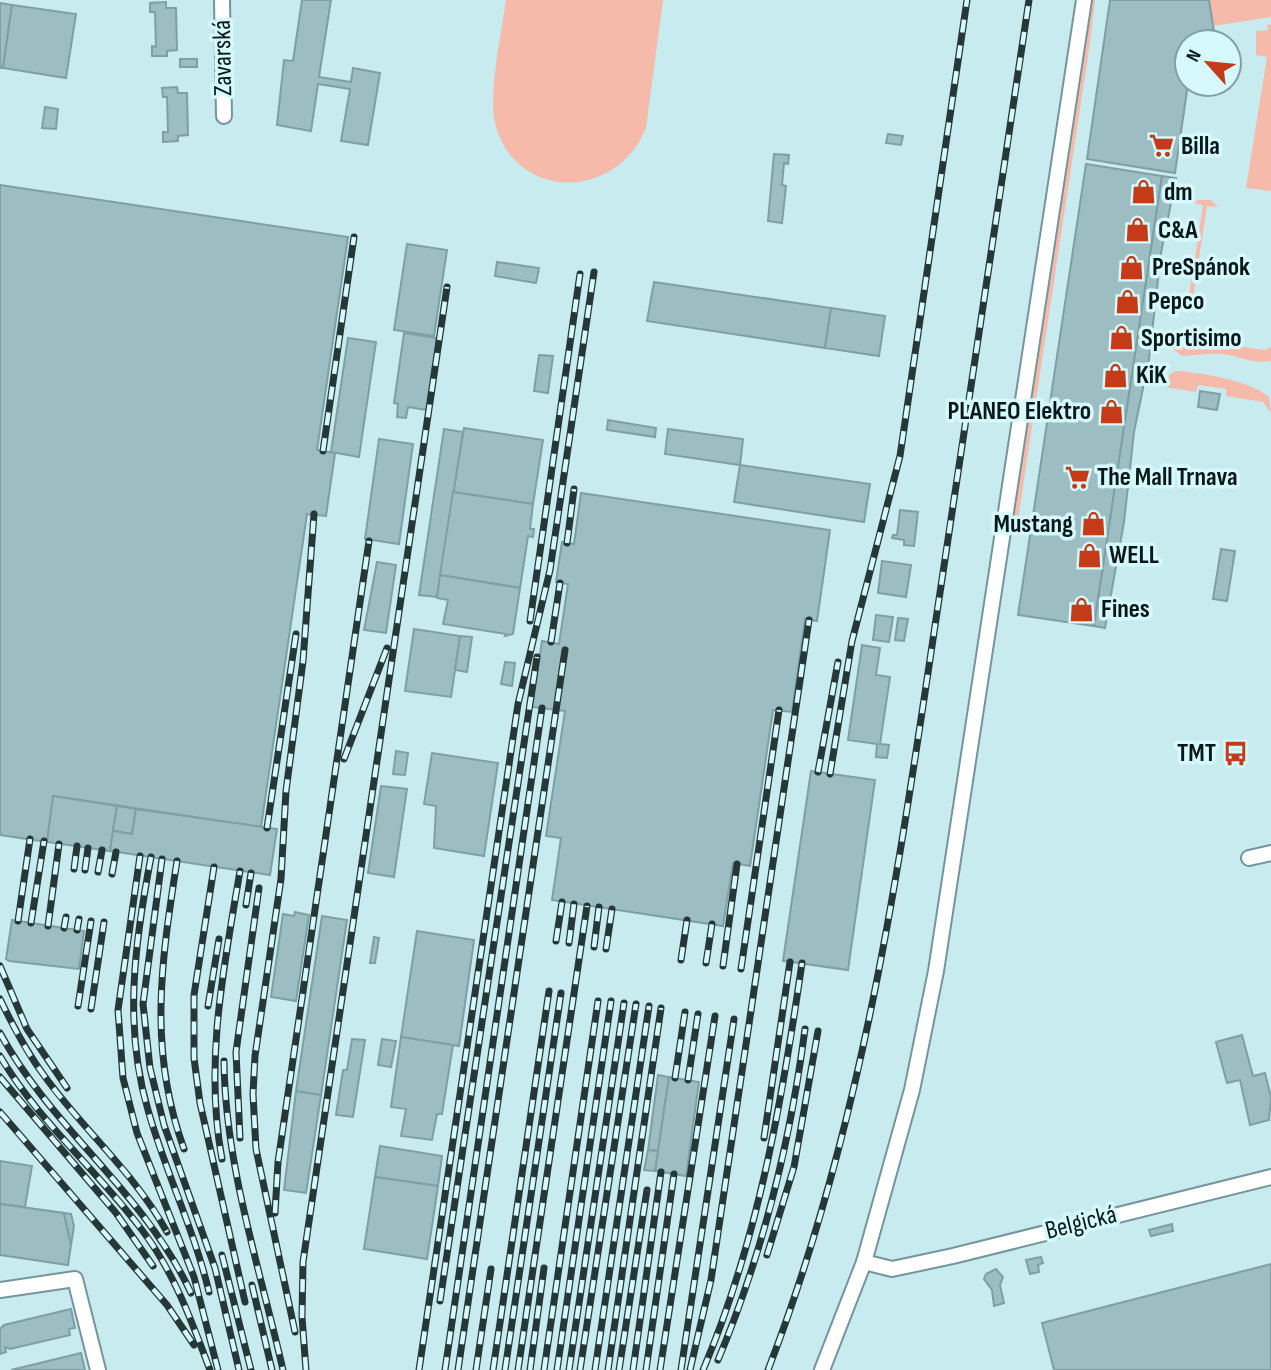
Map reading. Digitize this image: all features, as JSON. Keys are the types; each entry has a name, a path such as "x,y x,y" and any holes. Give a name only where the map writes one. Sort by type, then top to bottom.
{"street":[{"name":"Zavarská","path":"222,0 224,116"},
{"path":"822,1370 864,1262 912,1090 936,971 1084,0"},
{"path":"1249,858 1271,853"},
{"name":"Belgická","path":"864,1262 892,1269 1271,1177"},
{"path":"0,1290 75,1279 98,1370"}],"shaded area":[{"path":"506,0 663,0 646,128 632,152 613,169 591,179 567,182 544,179 523,167 506,149 495,123 493,96"},
{"path":"1091,0 1095,0 1090,43 1017,526 1012,522"},
{"path":"1209,0 1271,0 1271,17 1213,26"},
{"path":"1271,24 1271,191 1246,188 1267,57 1256,55 1256,31 1268,30 1267,25"},
{"path":"1198,200 1211,200 1218,207 1207,206 1192,304 1203,306 1195,310 1178,302 1188,303 1203,205 1194,203"},
{"path":"1173,337 1265,350 1271,347 1271,361 1251,361 1222,354 1182,356 1174,350"},
{"path":"1176,371 1211,375 1250,386 1269,397 1271,413 1263,402 1226,396 1226,389 1198,385 1196,392 1165,387 1170,374"}],"building":[{"path":"302,0 331,0 319,77 351,82 353,68 380,73 368,145 341,141 350,89 318,84 311,131 277,125 284,60 293,61"},
{"path":"1110,0 1209,0 1213,28 1173,28 1173,98 1186,98 1175,173 1087,159"},
{"path":"166,2 166,8 176,8 177,50 167,51 167,56 152,56 152,46 156,47 155,12 150,12 150,3"},
{"path":"0,3 12,5 3,68 0,68"},
{"path":"12,5 76,14 66,78 3,68"},
{"path":"180,59 197,59 197,67 180,67"},
{"path":"177,87 178,93 187,93 188,135 178,136 178,141 163,142 163,132 168,132 167,97 163,97 162,88"},
{"path":"45,107 58,109 56,129 42,128"},
{"path":"888,134 903,136 901,145 886,143"},
{"path":"774,154 789,155 788,164 784,163 782,185 786,186 782,223 768,221"},
{"name":"The Mall Trnava","path":"1086,164 1162,176 1094,626 1018,615"},
{"path":"1162,176 1176,178 1161,253 1149,359 1134,432 1124,522 1105,628 1094,626"},
{"path":"0,185 348,237 317,450 335,453 326,516 307,514 261,827 53,796 47,842 0,835"},
{"path":"407,244 447,250 434,336 394,330"},
{"path":"497,262 539,268 536,283 495,276"},
{"path":"654,282 831,308 825,348 647,321"},
{"path":"831,308 885,316 879,356 825,348"},
{"path":"404,333 437,338 427,410 408,407 406,418 397,417 398,404 394,403"},
{"path":"348,338 376,342 359,457 331,452"},
{"path":"539,355 553,356 548,393 534,391"},
{"path":"1200,391 1220,394 1217,410 1198,407"},
{"path":"608,420 656,428 655,437 607,430"},
{"path":"464,428 543,440 533,504 453,492"},
{"path":"444,429 463,432 437,597 419,595"},
{"path":"668,429 743,439 740,465 665,454"},
{"path":"379,439 413,444 399,544 365,539"},
{"path":"740,465 870,484 864,522 734,502"},
{"path":"453,492 533,504 530,529 534,529 533,537 528,536 520,588 440,575"},
{"path":"581,493 830,530 817,621 805,619 792,712 773,710 750,866 733,863 723,926 552,900 561,838 546,836 565,711 532,707 542,641 559,644 568,584 556,582 562,542 574,544"},
{"path":"900,510 918,512 914,546 904,545 904,540 892,538 897,535"},
{"path":"1221,549 1235,551 1227,601 1213,599"},
{"path":"882,561 911,565 906,597 878,593"},
{"path":"377,562 396,565 386,633 364,630"},
{"path":"440,575 520,588 513,634 505,636 506,634 443,624 448,600 437,598"},
{"path":"876,615 893,617 889,642 873,640"},
{"path":"898,618 908,619 904,641 895,640"},
{"path":"414,629 460,636 451,697 405,691"},
{"path":"460,636 472,637 467,672 455,670"},
{"path":"862,645 880,648 876,675 890,677 880,744 889,745 887,758 876,757 877,744 848,740"},
{"path":"505,662 515,663 512,686 501,684"},
{"path":"396,751 408,753 405,775 393,774"},
{"path":"432,753 498,763 484,856 434,848 436,806 424,804"},
{"path":"811,771 875,780 848,970 783,961"},
{"path":"381,786 407,789 394,877 368,873"},
{"path":"53,796 117,806 110,851 47,842"},
{"path":"117,806 136,809 132,834 113,831"},
{"path":"136,809 277,829 270,875 110,851 113,831 132,834"},
{"path":"295,912 309,915 296,1001 271,997 283,914 294,916"},
{"path":"322,916 347,920 321,1095 296,1091"},
{"path":"12,920 84,931 79,969 6,959"},
{"path":"417,931 474,940 459,1046 401,1037"},
{"path":"374,937 379,938 375,963 370,963"},
{"path":"1242,1035 1253,1076 1265,1073 1271,1097 1269,1120 1250,1125 1240,1080 1227,1083 1216,1042"},
{"path":"401,1037 453,1045 442,1114 437,1114 432,1140 401,1136 406,1109 391,1107"},
{"path":"352,1039 365,1040 353,1117 336,1115 343,1070 347,1070"},
{"path":"382,1039 396,1041 391,1067 378,1065"},
{"path":"658,1075 669,1077 658,1151 648,1150"},
{"path":"669,1077 699,1082 686,1176 655,1171"},
{"path":"296,1091 321,1095 306,1193 284,1190"},
{"path":"380,1146 442,1156 438,1186 375,1177"},
{"path":"648,1150 658,1151 655,1171 644,1170"},
{"path":"0,1161 32,1166 25,1207 0,1204"},
{"path":"375,1177 438,1186 427,1259 364,1249"},
{"path":"0,1204 64,1213 71,1245 68,1265 0,1255"},
{"path":"64,1213 71,1214 74,1226 71,1245"},
{"path":"1172,1224 1173,1231 1151,1236 1149,1230"},
{"path":"1041,1257 1043,1263 1038,1265 1039,1272 1030,1274 1026,1260"},
{"path":"1271,1264 1271,1370 1054,1370 1042,1323"},
{"path":"996,1269 1003,1277 1000,1285 1004,1303 994,1306 992,1290 984,1279 986,1274"},
{"path":"71,1309 75,1328 69,1329 70,1335 10,1349 5,1347 6,1352 0,1354 0,1329 4,1325"},
{"path":"81,1353 85,1370 11,1370"}],"railway":[{"path":"830,774 852,641 900,456 967,0"},
{"path":"768,1370 800,1282 827,1193 850,1103 888,922 1029,0"},
{"path":"323,451 354,237"},
{"path":"419,1370 518,704 550,570 594,272"},
{"path":"530,621 580,274"},
{"path":"306,1370 302,1317 303,1262 447,287"},
{"path":"567,543 574,489"},
{"path":"295,1332 256,1149 253,1094 255,1056 281,879 286,791 303,661 314,514"},
{"path":"275,1213 278,1162 369,541"},
{"path":"551,642 560,583"},
{"path":"690,1370 711,1280 809,620"},
{"path":"267,828 296,634"},
{"path":"344,759 387,648"},
{"path":"458,1370 565,650"},
{"path":"440,1301 537,657"},
{"path":"818,772 838,662"},
{"path":"445,1370 542,708"},
{"path":"741,969 779,710"},
{"path":"18,921 30,839"},
{"path":"31,923 44,841"},
{"path":"48,926 59,844"},
{"path":"74,869 77,846"},
{"path":"85,870 88,848"},
{"path":"98,872 102,850"},
{"path":"112,874 116,852"},
{"path":"140,856 118,1010 123,1078 137,1133 194,1277 218,1370"},
{"path":"151,857 140,920 134,984 140,1078 148,1110 196,1246 209,1292"},
{"path":"162,859 143,1004 150,1068 164,1125 215,1268 239,1370"},
{"path":"177,861 166,935 161,1006 165,1077 184,1149"},
{"path":"723,966 737,864"},
{"path":"214,867 194,995 194,1058 200,1103 245,1302"},
{"path":"222,1159 215,1087 218,1015 240,871"},
{"path":"246,905 251,873"},
{"path":"240,1138 236,1052 259,888"},
{"path":"556,941 562,902"},
{"path":"569,943 574,904"},
{"path":"518,1370 587,906"},
{"path":"594,947 599,907"},
{"path":"606,949 612,909"},
{"path":"64,928 66,917"},
{"path":"77,930 79,919"},
{"path":"681,960 687,920"},
{"path":"78,1006 91,921"},
{"path":"91,1009 104,922"},
{"path":"706,963 712,924"},
{"path":"208,1006 219,939"},
{"path":"764,1138 790,962"},
{"path":"703,1370 739,1271 766,1170 802,963"},
{"path":"0,966 27,1029 67,1088"},
{"path":"493,1370 549,991"},
{"path":"505,1370 561,993"},
{"path":"0,999 43,1074 124,1170 167,1232"},
{"path":"544,1370 598,1001"},
{"path":"557,1370 611,1001"},
{"path":"569,1370 624,1003"},
{"path":"580,1370 636,1004"},
{"path":"595,1370 649,1006"},
{"path":"608,1370 661,1008"},
{"path":"675,1078 685,1012"},
{"path":"688,1080 698,1014"},
{"path":"660,1370 715,1016"},
{"path":"681,1370 734,1019"},
{"path":"718,1360 748,1279 773,1198 799,1072 805,1029"},
{"path":"767,1255 794,1167 818,1031"},
{"path":"0,1033 45,1100 149,1224 172,1257 191,1293"},
{"path":"0,1056 32,1102 125,1208 153,1246 181,1298 210,1370"},
{"path":"224,1061 230,1139 237,1178 283,1370"},
{"path":"0,1077 116,1213 153,1266"},
{"path":"0,1112 167,1305 194,1345"},
{"path":"633,1370 661,1172"},
{"path":"646,1370 674,1174"},
{"path":"619,1370 647,1190"},
{"path":"222,1255 251,1370"},
{"path":"530,1370 544,1268"},
{"path":"476,1370 491,1269"},
{"path":"252,1285 272,1370"}],"place":[{"name":"Billa","path":"1161,146"},
{"name":"dm","path":"1144,192"},
{"name":"C&A","path":"1138,230"},
{"name":"PreSpánok","path":"1132,267"},
{"name":"Pepco","path":"1128,301"},
{"name":"Sportisimo","path":"1121,338"},
{"name":"KiK","path":"1116,375"},
{"name":"PLANEO Elektro","path":"1111,411"},
{"name":"The Mall Trnava","path":"1077,477"},
{"name":"Mustang","path":"1093,524"},
{"name":"WELL","path":"1089,555"},
{"name":"Fines","path":"1081,609"},
{"name":"TMT","path":"1236,753"}]}
